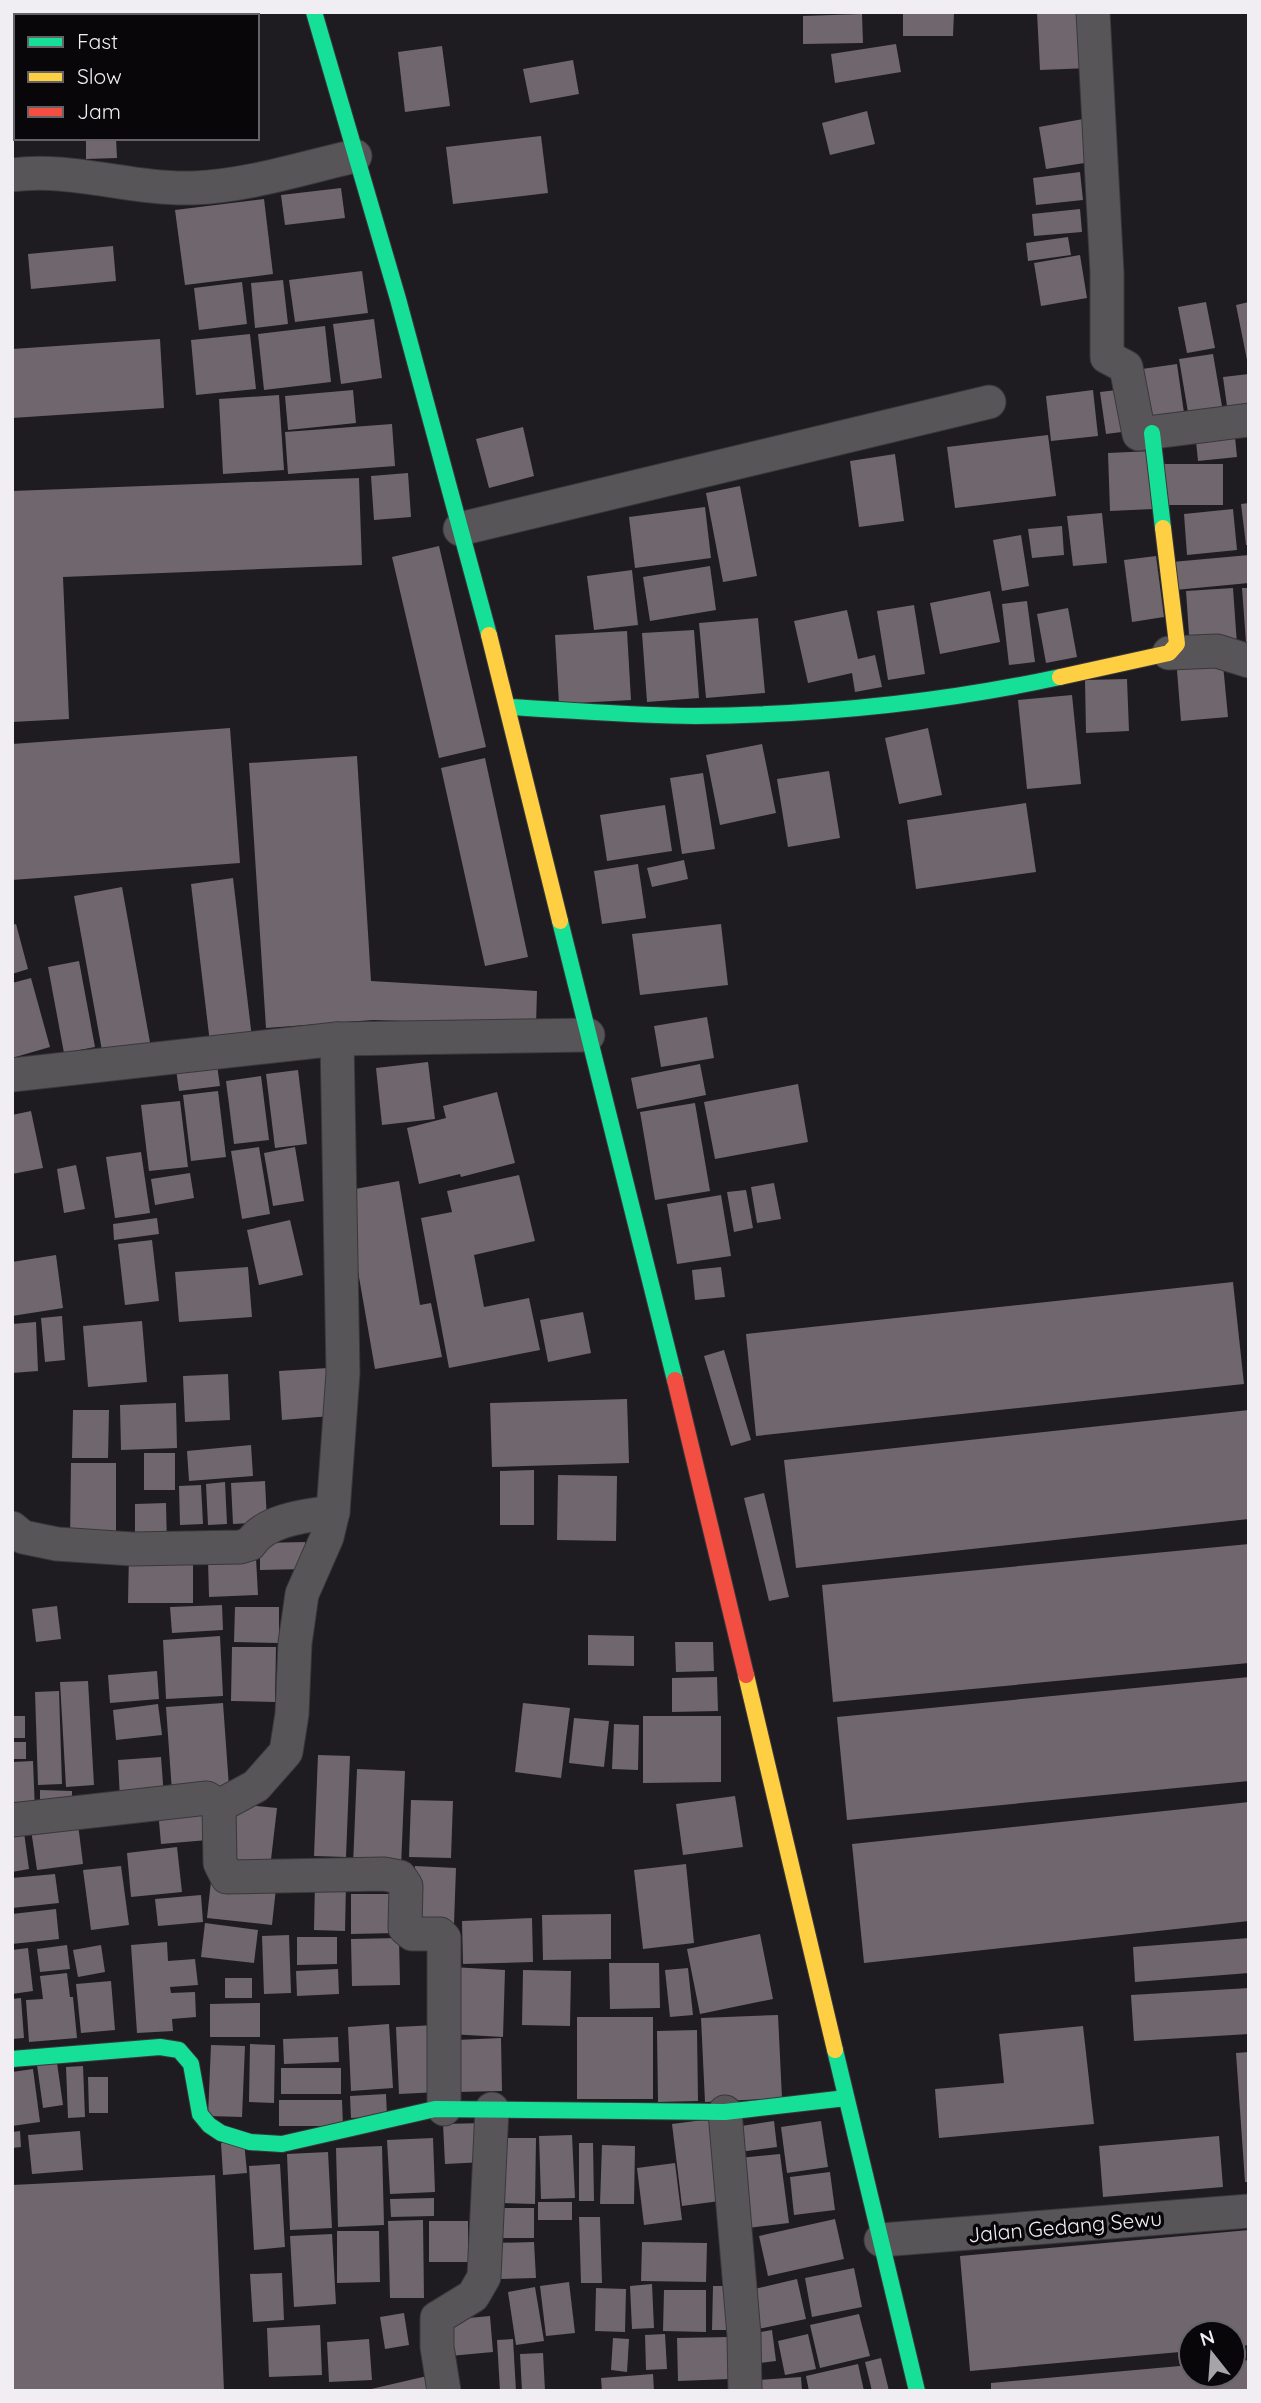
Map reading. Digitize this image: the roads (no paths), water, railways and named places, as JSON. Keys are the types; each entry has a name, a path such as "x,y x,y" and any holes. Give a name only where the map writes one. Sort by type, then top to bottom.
{"main road":[{"path":"314,12 398,299 508,707 587,1035 655,1296 918,2391"},
{"path":"508,707 692,716 774,714 884,706 991,692 1169,653 1177,644 1152,433"},
{"path":"12,2059 160,2047 179,2050 191,2064 201,2114 209,2125 221,2133 250,2142 282,2144 435,2109 725,2112 846,2098"}],"street":[{"path":"1093,12 1107,273 1107,357 1126,367 1137,430 1142,435 1249,420"},
{"path":"12,175 37,172 151,186 194,188 242,181 355,156"},
{"path":"460,529 989,402"},
{"path":"1169,653 1217,652 1249,661"},
{"path":"12,1075 337,1039 587,1035"},
{"path":"219,1806 256,1786 286,1752 292,1714 295,1643 303,1594 327,1537 333,1512 343,1373 337,1039"},
{"path":"12,1528 23,1537 57,1544 132,1549 240,1547 250,1544 255,1536 285,1522 333,1512"},
{"path":"12,1820 207,1798 219,1806"},
{"path":"219,1806 220,1863 227,1877 384,1874 400,1877 406,1886 405,1928 412,1934 440,1934 444,1938 443,2109"},
{"path":"444,2391 437,2347 438,2318 473,2296 484,2277 492,2109"},
{"path":"725,2112 744,2335 745,2391"},
{"name":"Jalan Gedang Sewu","path":"881,2240 1249,2211"}]}
